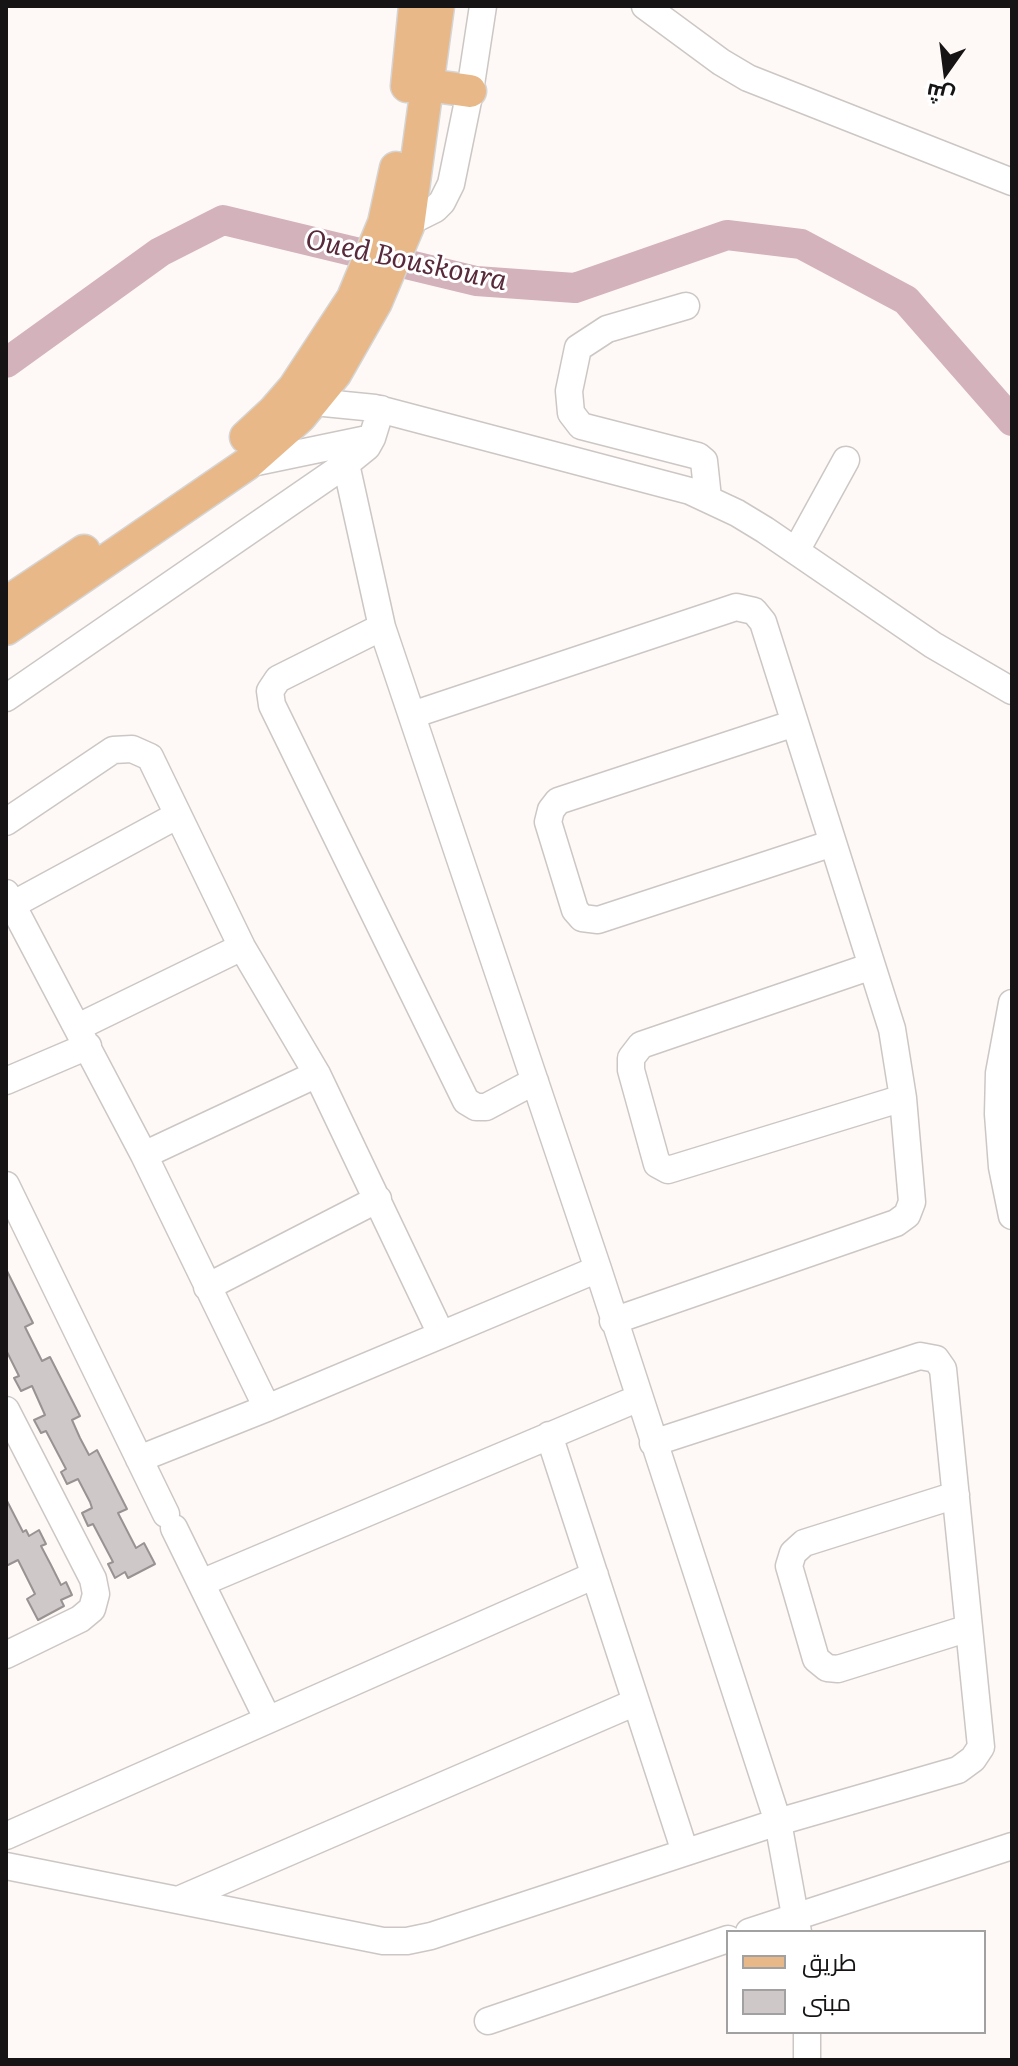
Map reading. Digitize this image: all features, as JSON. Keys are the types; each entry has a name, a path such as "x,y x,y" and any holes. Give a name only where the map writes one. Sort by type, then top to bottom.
{"main road":[{"path":"388,247 415,6"},
{"path":"6,629 247,464 325,367 364,300 388,247 409,217 438,6"},
{"path":"428,85 470,91"},
{"path":"6,603 20,588 195,477 274,411 304,395"},
{"path":"6,650 77,593 98,568"}],"street":[{"path":"409,217 427,214 447,194 470,91 483,6"},
{"path":"645,6 748,78 1012,182"},
{"path":"686,306 607,329 578,348 569,391 571,413 581,426 698,456 704,461 708,498"},
{"path":"325,367 378,409"},
{"path":"304,395 378,409 673,484 708,498 746,518 944,653 1012,691"},
{"path":"6,698 346,464 367,447 378,409"},
{"path":"247,464 372,438"},
{"path":"796,551 846,460"},
{"path":"346,464 382,627 598,1269 778,1822 797,1924"},
{"path":"412,715 742,607 754,611 763,622 892,1029 903,1098 912,1202 902,1220 613,1321"},
{"path":"382,627 278,679 270,691 272,705 466,1101 476,1107 486,1107 535,1081"},
{"path":"795,723 558,801 551,810 549,827 575,910 582,918 598,920 833,843"},
{"path":"6,822 113,750 132,749 150,757 242,947 317,1074 441,1334"},
{"path":"178,815 9,899 144,1155 267,1408"},
{"path":"6,1081 242,947"},
{"path":"872,966 641,1045 631,1058 631,1070 657,1164 668,1170 903,1098"},
{"path":"1012,1003 999,1073 998,1114 1002,1167 1012,1216"},
{"path":"144,1155 317,1074"},
{"path":"6,1185 268,1720"},
{"path":"207,1287 378,1199"},
{"path":"139,1459 598,1269"},
{"path":"6,1866 383,1941 407,1941 431,1936 778,1822 958,1770 973,1759 981,1747 943,1369 936,1359 926,1355 653,1443"},
{"path":"201,1583 639,1398"},
{"path":"6,1410 93,1579 96,1594 95,1603 87,1614 6,1655"},
{"path":"549,1435 685,1852"},
{"path":"956,1495 804,1543 793,1553 789,1566 816,1659 827,1668 838,1669 969,1628"},
{"path":"6,1836 595,1575"},
{"path":"178,1900 636,1702"},
{"path":"761,1930 797,1924 1012,1846"},
{"path":"488,2021 726,1940"},
{"path":"807,2034 807,2060"}],"building":[{"path":"6,1269 33,1323 25,1327 42,1361 50,1357 80,1416 72,1420 80,1438 89,1455 97,1450 127,1509 118,1513 136,1548 144,1543 155,1564 128,1578 125,1572 115,1578 108,1564 113,1562 93,1524 88,1526 82,1513 92,1508 90,1502 78,1479 67,1484 61,1472 66,1469 46,1431 41,1433 34,1420 45,1415 32,1386 21,1391 14,1378 19,1376 6,1350"},
{"path":"6,1499 23,1532 26,1530 29,1536 39,1530 46,1544 41,1546 61,1585 66,1582 72,1595 61,1600 64,1606 38,1620 27,1599 35,1594 18,1560 6,1566"}],"waterway":[{"name":"Oued Bouskoura","path":"6,363 160,252 223,220 476,281 575,288 727,235 801,244 906,300 1012,421"}]}
